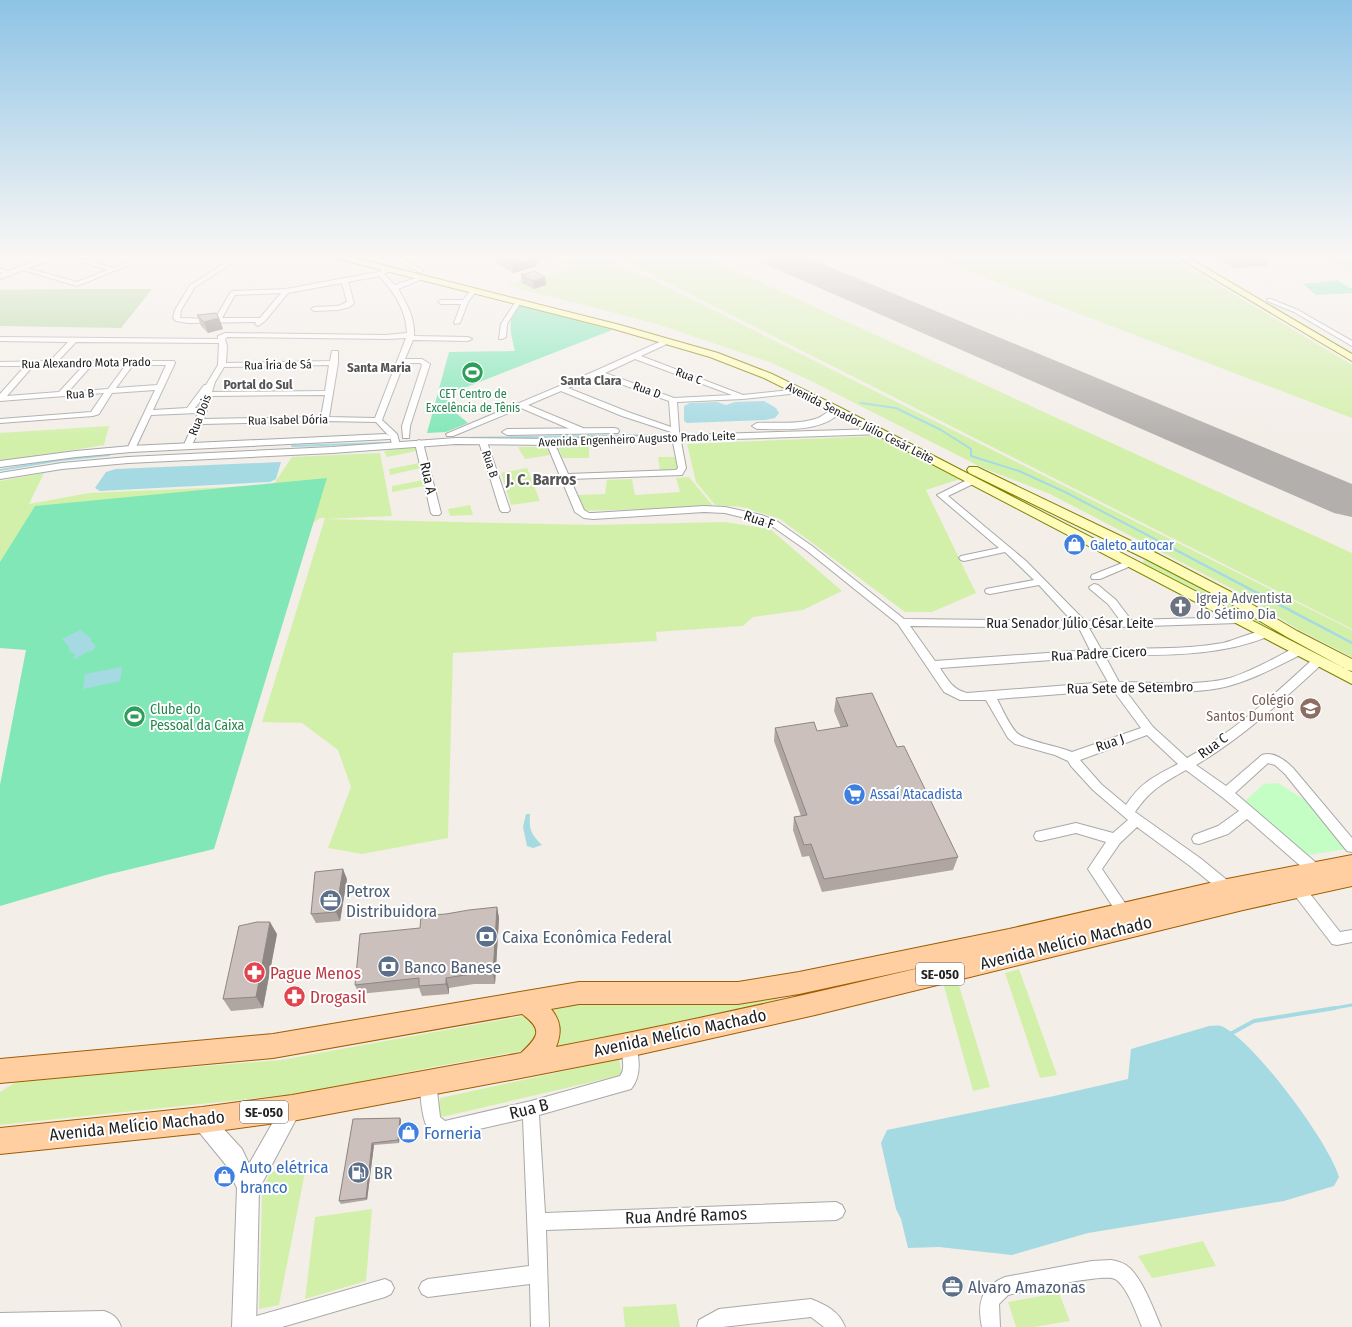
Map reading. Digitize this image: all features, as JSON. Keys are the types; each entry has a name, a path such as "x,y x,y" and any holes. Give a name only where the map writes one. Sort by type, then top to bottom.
{"main road":[{"name":"Avenida Senador Júlio Cesár Leite","path":"586,317 743,366 799,391 1352,679"},
{"name":"Avenida Senador Júlio Cesár Leite","path":"611,317 719,350 788,377 956,462 1152,556 1226,595 1292,634 1352,666"},
{"path":"1289,317 1352,358"},
{"path":"1297,317 1324,330 1352,349"},
{"path":"1108,552 1119,551 1122,546 1121,541"},
{"path":"1132,564 1136,558 1140,556 1152,556"},
{"name":"Avenida Melício Machado","path":"4,1074 273,1046 579,993 738,992 799,983 1009,938 1227,888 1352,864"},
{"name":"Avenida Melício Machado","path":"0,1141 202,1120 292,1108 526,1065 628,1045 815,1004 1242,901 1352,877"},
{"path":"525,1002 540,1012 548,1023 550,1032 547,1043 526,1065"}],"street":[{"path":"176,317 178,320 188,321 262,320"},
{"path":"249,335 265,317"},
{"path":"395,441 378,420 411,337 409,317"},
{"path":"457,323 460,317"},
{"path":"502,337 504,324 509,317"},
{"path":"1324,330 1352,344"},
{"path":"0,339 74,340 223,338 249,335 468,339"},
{"path":"222,365 223,338"},
{"path":"52,364 74,340"},
{"path":"450,434 598,373 668,342"},
{"path":"325,419 335,353"},
{"name":"Rua C","path":"634,356 743,396"},
{"path":"401,361 422,361 426,364 406,426 406,436"},
{"path":"61,395 89,363"},
{"path":"0,421 93,414 96,412 131,363"},
{"name":"Rua Alexandro Mota Prado","path":"0,364 171,363 172,365 159,387"},
{"name":"Rua Íria de Sá","path":"222,365 291,365 334,363"},
{"path":"0,399 31,364"},
{"name":"Rua Dois","path":"189,410 222,365"},
{"name":"Rua D","path":"598,373 673,400"},
{"name":"Rua Dois","path":"186,447 199,422 211,382"},
{"path":"131,449 159,387"},
{"name":"Rua B","path":"0,399 109,392 159,387"},
{"path":"561,388 676,434"},
{"path":"550,442 564,477 679,473 682,468 676,434 673,400 799,391"},
{"path":"208,394 328,393"},
{"path":"521,405 580,430"},
{"path":"148,413 202,410"},
{"name":"Avenida Engenheiro Augusto Prado Leite","path":"395,441 419,443 550,442 676,434 816,423 829,418 837,410"},
{"name":"Rua Isabel Dória","path":"199,422 325,419 378,420"},
{"name":"Avenida Engenheiro Augusto Prado Leite","path":"395,441 406,436 580,430 676,434 878,432"},
{"path":"0,464 76,454 131,449 395,441"},
{"path":"0,476 62,466 128,460 332,450 395,441"},
{"name":"Rua B","path":"483,442 505,510"},
{"name":"Rua A","path":"419,443 436,513"},
{"name":"Rua F","path":"564,477 580,512 583,515 593,516 725,510 772,522 803,544 902,622 948,689 956,696"},
{"path":"972,481 942,495 1007,549 1082,625 1096,653 1116,686 1149,730 1186,764 1226,793 1316,871"},
{"path":"964,558 1007,549"},
{"path":"1128,624 1095,582 1132,564"},
{"path":"990,591 1040,582"},
{"name":"Rua Senador Júlio César Leite","path":"902,622 1082,625 1237,620"},
{"name":"Rua Padre Cicero","path":"933,666 1096,653 1217,647 1239,644 1264,634"},
{"name":"Rua Sete de Setembro","path":"956,696 989,696 1116,686 1172,688 1221,684 1248,676 1298,651"},
{"name":"Rua C","path":"1124,912 1095,869 1132,816 1138,797 1150,785 1210,751 1276,699 1318,661"},
{"path":"989,696 1012,734 1019,741 1058,751 1073,758 1079,768 1096,787 1227,888"},
{"name":"Rua J","path":"1073,758 1079,754 1149,730"},
{"path":"1226,793 1237,786 1266,758 1279,762 1289,771 1352,846"},
{"path":"1199,840 1224,830 1247,812"},
{"path":"1040,836 1076,828 1115,840"},
{"path":"1298,889 1337,940 1352,936"},
{"name":"Rua B","path":"428,1082 432,1117 435,1124 444,1128 531,1109 624,1083 629,1080 631,1074 628,1045"},
{"path":"244,1327 248,1187 292,1108"},
{"path":"531,1109 537,1222 540,1327"},
{"path":"202,1120 234,1157 248,1187"},
{"name":"Rua André Ramos","path":"537,1222 836,1211"},
{"path":"991,1327 989,1302 994,1292 1005,1286 1092,1270 1111,1269 1119,1271 1125,1276 1134,1289 1152,1327"},
{"path":"428,1288 538,1274"},
{"path":"250,1327 385,1288"},
{"path":"706,1327 718,1318 811,1308 830,1318 836,1327"},
{"path":"0,1322 104,1320 112,1326"}],"green space":[{"path":"0,317 130,317 121,328 0,326"},
{"name":"CET Centro de Excelência de Tênis","path":"512,317 563,317 612,330 449,394 450,408 468,423 446,432 427,433 449,352 515,351 511,333"},
{"path":"630,317 727,317 1352,630 1352,657 1297,629 1246,596 1050,494 983,468 811,381 772,363 657,324"},
{"path":"735,317 836,317 1352,553 1352,629"},
{"path":"1088,317 1272,317 1352,365 1352,418"},
{"path":"109,426 104,445 0,462 0,433"},
{"path":"877,436 960,479 926,490 976,593 932,612 905,612 780,519 742,507 715,505 696,482 687,444"},
{"path":"589,445 589,458 563,458 557,446"},
{"path":"414,446 417,451 387,457 384,451"},
{"path":"518,447 546,447 550,455 525,459"},
{"path":"380,453 392,516 326,519 592,525 724,522 770,529 842,591 803,610 753,617 743,626 656,632 657,641 453,653 448,838 362,854 328,848 351,787 338,750 302,723 262,722 325,518 320,518 304,529 0,635 0,481 44,473 29,504 89,493 273,485 292,457"},
{"path":"658,457 677,457 678,470 660,471"},
{"path":"419,463 421,468 390,475 389,469"},
{"path":"527,468 540,501 511,505 501,473"},
{"path":"689,477 714,507 585,511 578,495 605,494 607,480 632,479 635,495 680,492 676,478"},
{"name":"Clube do Pessoal da Caixa","path":"327,478 214,849 106,875 0,906 0,785 26,650 0,648 0,562 35,506"},
{"path":"423,480 424,486 392,492 392,486"},
{"path":"470,505 473,515 450,516 448,509"},
{"path":"1153,560 1352,671 1352,677 1144,565 1143,561"},
{"path":"1278,783 1308,802 1352,848 1302,856 1250,810 1245,801 1264,784"},
{"path":"1019,969 1057,1075 1040,1078 1005,973"},
{"path":"957,979 990,1087 973,1091 943,983"},
{"path":"778,996 779,1004 552,1057 560,1036 560,1031 557,1021 548,1008 602,1002 647,1005"},
{"path":"528,1015 543,1033 532,1049 305,1093 0,1125 0,1092 17,1081 281,1060"},
{"path":"619,1059 622,1075 442,1117 438,1110 440,1098"},
{"path":"306,1167 279,1305 259,1309 262,1193 270,1172"},
{"path":"372,1209 366,1281 305,1299 315,1217"},
{"path":"1203,1241 1216,1266 1152,1278 1138,1256"},
{"path":"1059,1293 1070,1321 1034,1327 1016,1327 1008,1302"},
{"path":"676,1304 680,1327 625,1327 623,1307"}],"water":[{"path":"764,401 776,408 779,413 775,418 765,420 687,423 684,421 684,406 690,403 717,402 726,405 735,402"},
{"path":"281,462 276,479 270,482 100,491 95,488 106,472 116,469"},
{"path":"80,630 91,638 91,641 96,646 93,650 75,659 73,658 75,654 69,651 68,645 62,639"},
{"path":"122,667 120,681 83,689 85,674"},
{"path":"526,814 530,814 532,831 535,838 542,845 533,848 527,846 523,827"},
{"path":"1209,1026 1221,1026 1235,1035 1252,1050 1289,1094 1321,1141 1333,1162 1339,1177 1334,1186 1284,1201 1088,1233 1012,1255 939,1247 908,1248 901,1219 896,1209 881,1143 887,1130 1054,1096 1128,1079 1131,1049"}],"building":[{"path":"199,317 219,318 204,322"},
{"name":"Assaí Atacadista","path":"872,693 897,747 904,746 958,857 824,879 811,844 804,845 794,817 807,815 775,728 814,722 817,731 848,726 836,698"},
{"name":"Petrox Distribuidora","path":"343,869 336,912 311,914 315,872"},
{"path":"497,907 493,974 471,974 446,978 446,984 419,986 419,978 355,985 360,934 420,928 421,916"},
{"path":"257,922 270,922 256,997 223,999 239,926"},
{"name":"BR","path":"400,1118 398,1140 372,1143 366,1198 339,1201 353,1119"}],"waterway":[{"path":"861,403 896,408 941,430 971,449 971,456 1019,471 1065,492 1174,549"},
{"path":"459,438 661,435"},
{"path":"292,446 383,443"},
{"path":"0,470 61,460 109,455"},
{"path":"1172,548 1352,643"},
{"path":"1332,1009 1352,1005"},
{"path":"1232,1033 1254,1021 1332,1009"}],"taxiway":[{"path":"1303,481 1352,507"}],"runway":[{"path":"917,317 1352,502"}],"place":[{"name":"CET Centro de Excelência de Tênis","path":"473,373"},
{"name":"Galeto autocar","path":"1074,545"},
{"name":"Igreja Adventista do Sétimo Dia","path":"1181,606"},
{"name":"Colégio Santos Dumont","path":"1310,708"},
{"name":"Clube do Pessoal da Caixa","path":"134,717"},
{"name":"Assaí Atacadista","path":"855,794"},
{"name":"Petrox Distribuidora","path":"331,901"},
{"name":"Caixa Econômica Federal","path":"487,937"},
{"name":"Banco Banese","path":"388,967"},
{"name":"Pague Menos","path":"254,973"},
{"name":"Drogasil","path":"294,997"},
{"name":"Forneria","path":"408,1133"},
{"name":"BR","path":"358,1173"},
{"name":"Auto elétrica branco","path":"224,1177"},
{"name":"Alvaro Amazonas","path":"952,1287"}],"district":[{"name":"Santa Maria","path":"379,367"},
{"name":"Santa Clara","path":"591,380"},
{"name":"Portal do Sul","path":"258,384"},
{"name":"J. C. Barros","path":"541,479"}]}
